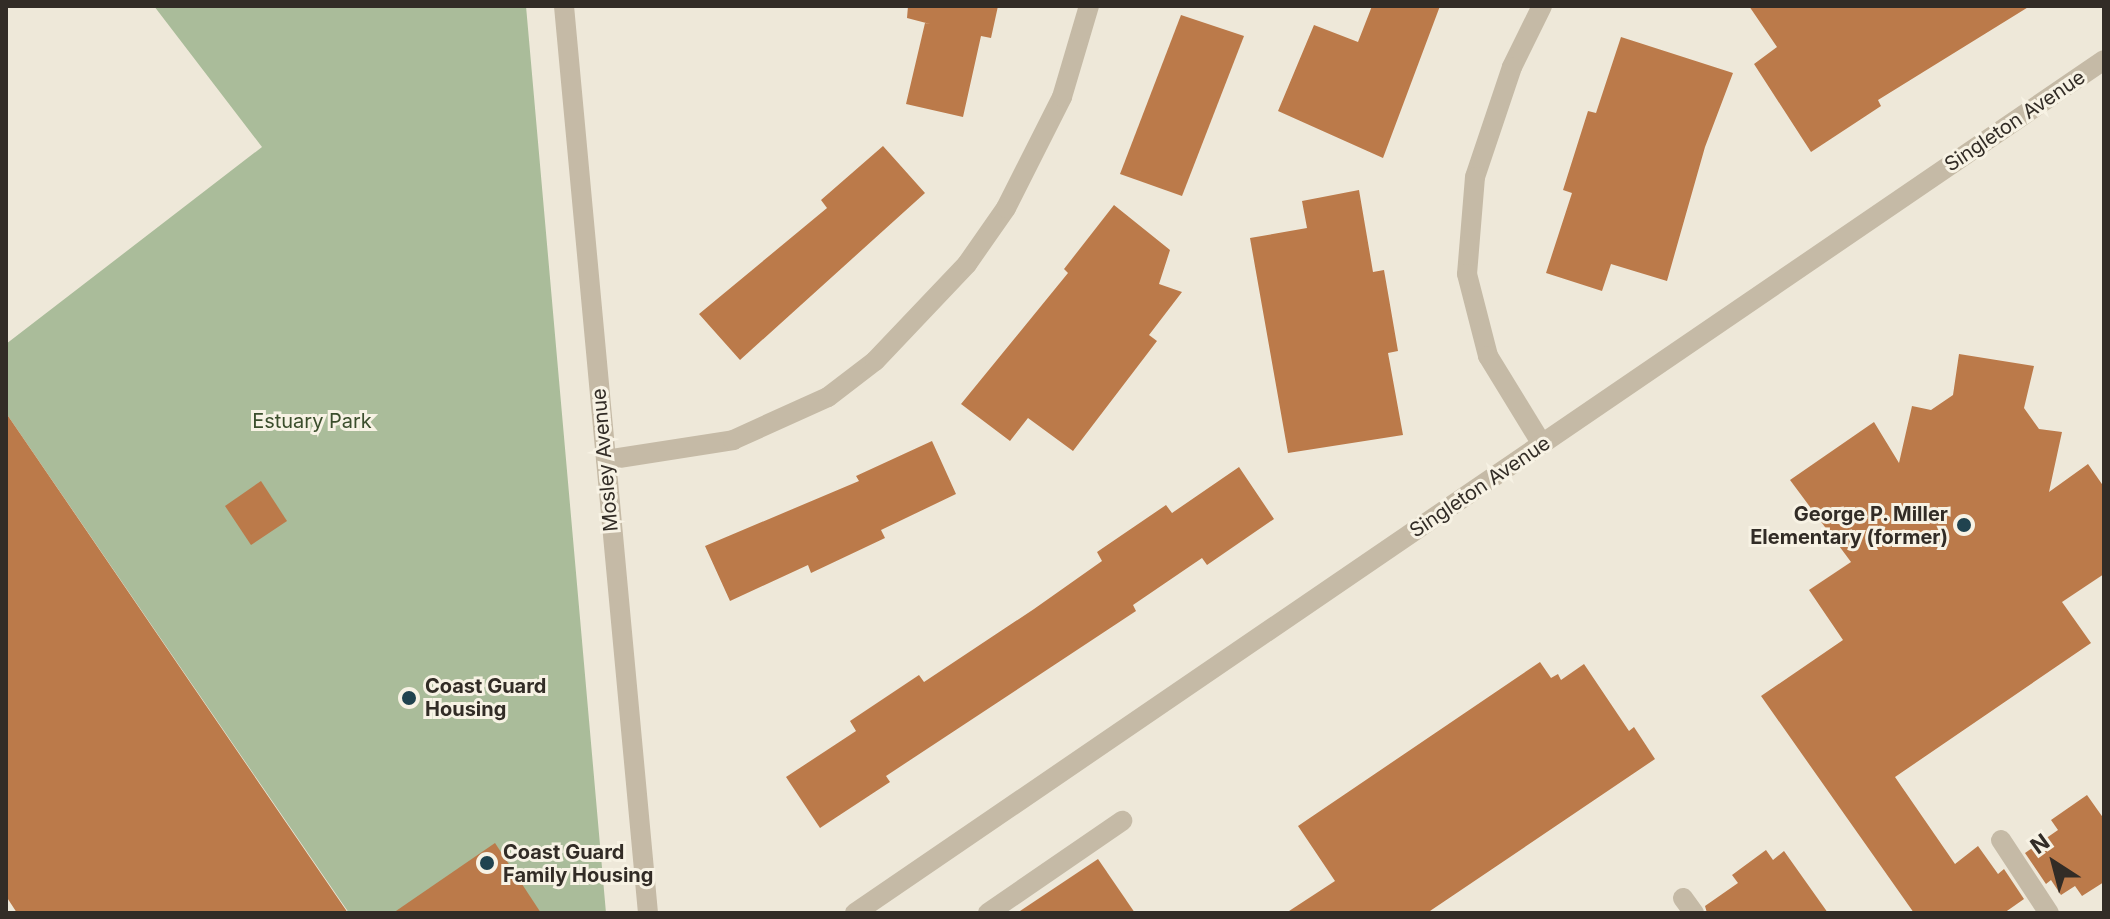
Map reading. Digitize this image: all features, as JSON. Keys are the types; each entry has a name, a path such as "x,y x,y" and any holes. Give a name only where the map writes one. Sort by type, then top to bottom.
{"street":[{"name":"Mosley Avenue","path":"564,6 648,913"},
{"path":"606,460 733,440 828,397 875,361 967,264 1006,208 1062,97 1089,6"},
{"path":"1542,6 1512,67 1475,177 1467,274 1488,356 1542,444"},
{"name":"Singleton Avenue","path":"855,913 2104,60"},
{"path":"988,913 1122,821"},
{"path":"2001,840 2049,913"}],"green space":[{"name":"Estuary Park","path":"154,6 526,6 606,913 349,913 6,413 6,344 262,147"}],"building":[{"path":"908,6 998,6 991,38 981,36 963,117 906,104 925,23 930,24 907,18"},
{"path":"1372,6 1440,6 1383,158 1278,111 1314,25 1358,42"},
{"path":"1749,6 2030,6 1878,100 1881,106 1811,152 1754,64 1777,47"},
{"path":"1181,15 1244,36 1182,196 1120,174"},
{"path":"1621,37 1733,73 1705,147 1667,281 1611,264 1602,291 1546,273 1572,193 1563,190 1588,111 1596,113"},
{"path":"883,146 925,193 740,360 699,314 827,208 821,200"},
{"path":"1359,190 1373,272 1384,270 1398,351 1388,353 1403,435 1288,453 1250,238 1307,228 1302,201"},
{"path":"1114,205 1170,250 1159,284 1182,292 1149,335 1157,341 1073,451 1028,418 1010,441 961,404 1068,273 1064,269"},
{"name":"George P. Miller Elementary (former)","path":"1959,354 2034,366 2024,408 2039,429 2062,432 2049,492 2088,464 2104,487 2104,574 2062,602 2091,643 1895,777 1955,864 1978,846 1998,874 2004,869 2024,899 2004,913 1914,913 1761,696 1843,640 1809,590 1851,562 1790,480 1874,422 1899,463 1912,406 1931,410 1953,395"},
{"path":"6,413 348,913 17,913 6,896"},
{"path":"932,441 956,494 881,530 885,538 811,573 808,565 730,601 705,546 859,481 856,476"},
{"path":"1239,467 1274,519 1207,565 1202,558 1133,605 1136,611 886,776 890,782 820,828 786,777 856,731 850,721 919,675 924,682 1034,609 1102,561 1097,552 1166,505 1172,513"},
{"path":"261,481 287,521 251,545 225,506"},
{"path":"1540,662 1551,678 1558,674 1561,680 1584,664 1629,731 1634,727 1655,759 1427,913 1286,913 1335,881 1298,826"},
{"path":"2087,795 2104,819 2104,882 2082,896 2075,886 2061,895 2051,880 2046,884 2025,853 2058,830 2051,820"},
{"name":"Coast Guard Family Housing","path":"495,843 541,913 393,913"},
{"path":"1766,850 1773,860 1784,851 1828,913 1707,913 1705,906 1738,883 1732,875"},
{"path":"1098,859 1135,913 1017,913"}],"place":[{"name":"George P. Miller Elementary (former)","path":"1964,525"},
{"name":"Coast Guard Housing","path":"409,698"},
{"name":"Coast Guard Family Housing","path":"487,863"}]}
